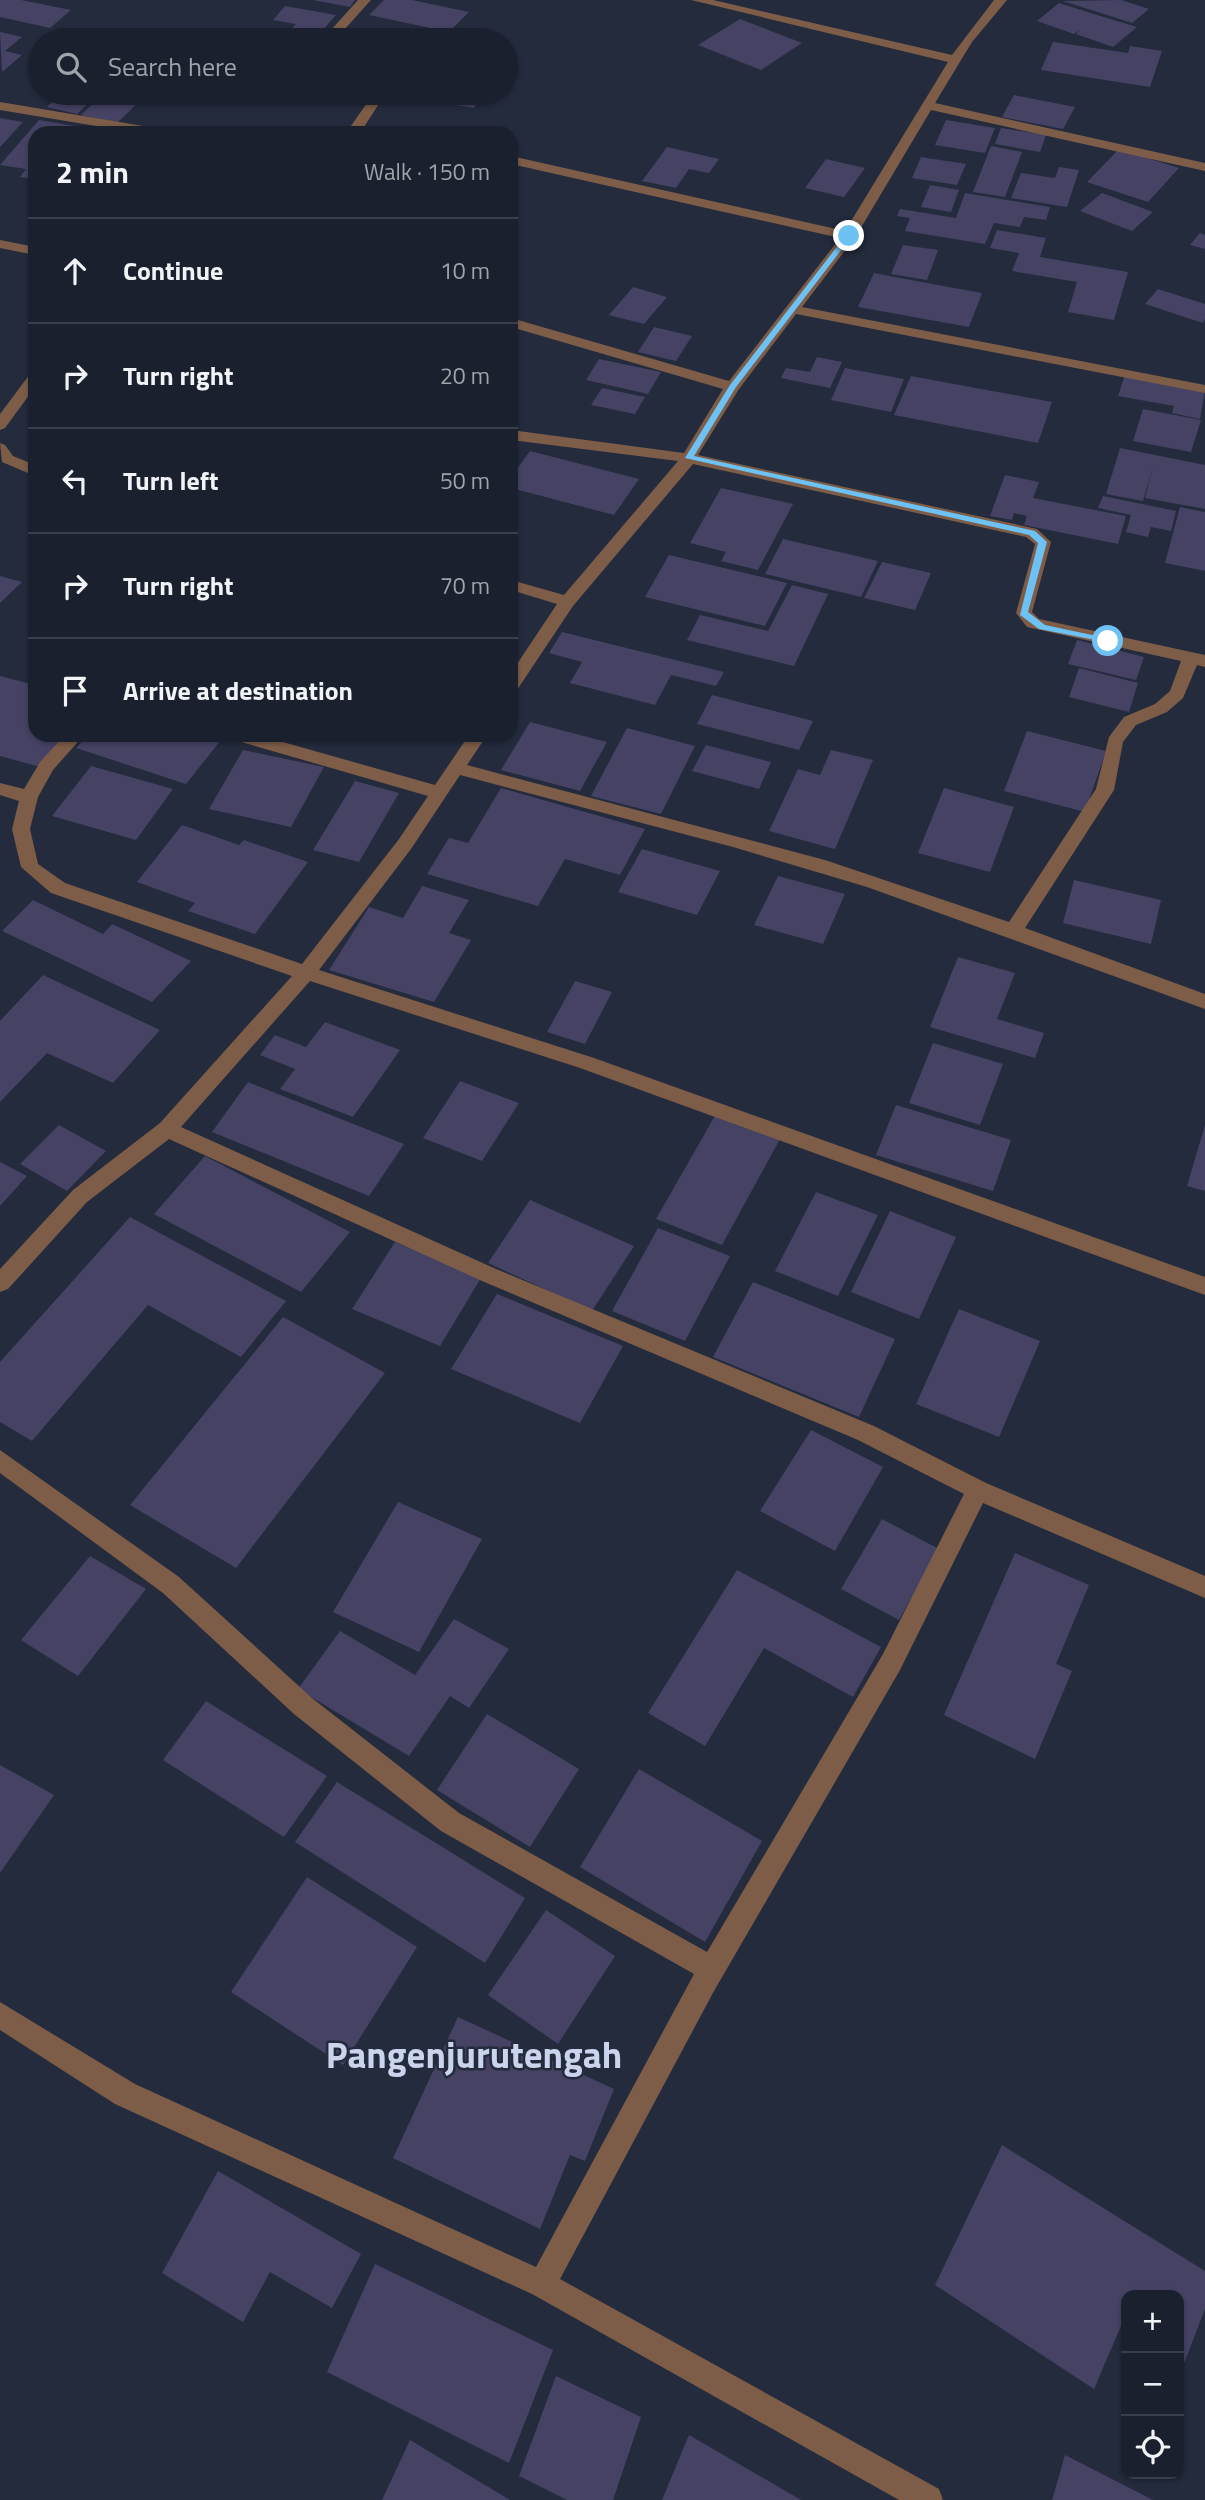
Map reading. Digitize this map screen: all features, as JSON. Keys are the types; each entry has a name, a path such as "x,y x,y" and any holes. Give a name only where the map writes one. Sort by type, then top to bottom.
{"street":[{"path":"339,28 365,0"},
{"path":"697,0 957,61"},
{"path":"518,676 568,602 689,458 732,387 849,236 957,61 967,40 1001,0"},
{"path":"357,126 370,105"},
{"path":"0,106 119,126"},
{"path":"929,106 1205,167"},
{"path":"518,162 849,236"},
{"path":"0,244 28,250"},
{"path":"791,309 1205,388"},
{"path":"518,324 732,387"},
{"path":"0,425 28,387"},
{"path":"518,436 689,458 1031,533 1043,542 1024,613 1033,623 1198,659 1177,694 1161,708 1130,721 1115,741 1105,790 1014,929"},
{"path":"0,448 7,459 28,468"},
{"path":"518,587 568,602"},
{"path":"68,742 46,766 29,797 21,829 30,867 58,888 306,973 587,1063 1205,1286"},
{"path":"262,742 440,793"},
{"path":"0,1283 80,1196 167,1129 306,973 440,793 473,742"},
{"path":"456,768 827,867 1014,929 1092,962 1205,1002"},
{"path":"0,789 29,797"},
{"path":"167,1129 489,1275 866,1433 978,1490 1205,1587"},
{"path":"0,1460 171,1585 303,1706 450,1822 713,1970"},
{"path":"542,2284 713,1970 877,1688 945,1565 978,1490"},
{"path":"0,2015 125,2094 542,2284 928,2500"}],"building":[{"path":"0,0 21,0 71,10 50,28 0,17"},
{"path":"313,0 355,0 350,7"},
{"path":"384,0 412,0 469,12 453,28 430,28 369,15"},
{"path":"1121,0 1149,9 1132,23 1063,1"},
{"path":"1059,3 1137,27 1113,47 1076,34 1081,29 1074,34 1037,21"},
{"path":"285,6 336,15 325,28 292,28 296,24 273,20"},
{"path":"740,19 802,43 761,70 698,45"},
{"path":"0,32 22,37 5,51 22,55 2,72"},
{"path":"1053,42 1128,53 1130,46 1162,51 1150,87 1041,70"},
{"path":"1014,95 1075,107 1063,129 1002,117"},
{"path":"49,105 86,105 77,114 47,107"},
{"path":"91,105 136,105 117,123 81,115"},
{"path":"456,105 476,105 474,108"},
{"path":"0,118 23,122 0,147"},
{"path":"39,120 75,126 34,126"},
{"path":"946,120 995,128 985,153 935,145"},
{"path":"1001,128 1046,135 1040,152 995,144"},
{"path":"28,133 28,178 20,177 26,169 0,165"},
{"path":"991,146 1022,152 1005,197 973,192"},
{"path":"667,147 719,159 709,173 689,169 676,188 642,181"},
{"path":"1119,149 1179,168 1148,202 1087,182"},
{"path":"921,157 966,164 957,185 912,178"},
{"path":"826,159 865,168 844,197 805,188"},
{"path":"1059,167 1079,170 1067,207 1011,198 1021,173 1055,178"},
{"path":"930,185 959,190 951,212 921,207"},
{"path":"965,193 1050,207 1046,220 1024,217 1020,227 994,223 985,244 905,231 910,218 897,216 900,209 956,218"},
{"path":"1102,193 1153,212 1132,231 1080,211"},
{"path":"997,230 1046,238 1040,257 1128,272 1114,320 1068,312 1077,282 1012,271 1019,253 990,248"},
{"path":"1200,233 1205,235 1205,249 1190,245"},
{"path":"903,245 938,250 927,280 891,274"},
{"path":"874,273 982,293 969,327 858,307"},
{"path":"633,287 667,297 644,324 609,315"},
{"path":"1158,289 1205,304 1203,323 1145,304"},
{"path":"654,327 692,336 676,361 638,352"},
{"path":"817,357 842,362 830,388 781,378 786,368 810,372"},
{"path":"599,359 661,372 648,394 586,380"},
{"path":"845,368 904,379 891,412 831,400"},
{"path":"1125,375 1205,390 1200,419 1172,413 1174,406 1118,396"},
{"path":"911,376 1052,402 1038,443 894,415"},
{"path":"602,388 645,397 635,414 591,405"},
{"path":"1143,409 1201,420 1191,452 1133,441"},
{"path":"1120,448 1205,465 1205,509 1145,498 1153,467 1143,501 1106,494"},
{"path":"530,451 639,479 614,515 518,490 518,467"},
{"path":"1005,475 1039,482 1033,498 1126,516 1118,544 1024,525 1027,516 1014,513 1012,520 990,516"},
{"path":"721,488 793,504 758,570 721,561 726,552 690,543"},
{"path":"1103,496 1176,511 1171,531 1151,527 1148,537 1126,532 1131,515 1098,508"},
{"path":"1180,507 1205,512 1205,571 1165,563"},
{"path":"783,539 878,561 861,597 765,574"},
{"path":"669,555 787,583 765,626 645,597"},
{"path":"882,562 931,573 915,610 864,598"},
{"path":"0,576 22,582 0,603"},
{"path":"792,585 828,594 794,666 687,640 700,615 768,631"},
{"path":"562,632 724,672 716,686 671,675 655,705 570,683 582,662 549,653"},
{"path":"1077,640 1144,657 1136,680 1068,664"},
{"path":"1079,668 1138,683 1129,712 1069,697"},
{"path":"0,676 28,683 28,742 63,742 44,768 0,756"},
{"path":"712,695 813,721 799,750 697,724"},
{"path":"530,722 607,742 580,791 501,770"},
{"path":"627,728 695,746 661,814 591,796"},
{"path":"1027,731 1106,751 1085,812 1004,791"},
{"path":"82,742 219,742 186,784 76,748"},
{"path":"706,745 771,762 759,789 692,771"},
{"path":"243,750 324,767 291,827 209,809"},
{"path":"831,750 873,760 835,849 769,831 798,769 820,775"},
{"path":"91,766 173,789 136,840 52,816"},
{"path":"355,781 399,793 359,862 313,850"},
{"path":"501,788 645,829 620,875 565,859 538,906 427,874 449,838 468,843"},
{"path":"944,788 1014,807 990,872 918,853"},
{"path":"182,825 239,845 244,840 308,862 255,934 188,911 195,903 137,882"},
{"path":"642,849 720,871 697,915 618,892"},
{"path":"778,876 845,894 823,944 754,925"},
{"path":"1074,880 1161,900 1151,944 1063,923"},
{"path":"422,886 469,900 449,933 471,940 434,1002 329,970 369,907 403,918"},
{"path":"33,900 103,934 112,924 191,961 152,1002 2,931"},
{"path":"958,957 1015,973 997,1019 1044,1033 1035,1058 930,1027"},
{"path":"43,975 160,1030 113,1083 47,1053 0,1102 0,1021"},
{"path":"575,981 612,992 585,1044 547,1032"},
{"path":"325,1022 400,1050 353,1117 280,1089 295,1069 260,1055 275,1035 306,1047"},
{"path":"933,1043 1003,1064 980,1125 909,1103"},
{"path":"460,1081 519,1103 482,1161 423,1138"},
{"path":"248,1082 404,1144 369,1196 212,1132"},
{"path":"896,1105 1011,1140 993,1191 876,1155"},
{"path":"716,1114 780,1139 722,1245 656,1219"},
{"path":"59,1125 106,1151 67,1191 20,1164"},
{"path":"1205,1125 1205,1191 1187,1186"},
{"path":"205,1156 350,1232 301,1292 154,1214"},
{"path":"0,1162 27,1176 0,1206"},
{"path":"816,1192 878,1215 838,1296 775,1271"},
{"path":"530,1200 634,1246 592,1311 488,1263"},
{"path":"890,1211 956,1237 919,1319 851,1292"},
{"path":"130,1217 286,1301 241,1357 148,1305 32,1441 0,1422 0,1362"},
{"path":"658,1228 730,1256 685,1341 612,1311"},
{"path":"395,1242 481,1278 440,1346 352,1309"},
{"path":"753,1282 895,1339 859,1417 713,1357"},
{"path":"497,1294 623,1346 580,1423 451,1369"},
{"path":"959,1309 1040,1341 999,1437 916,1404"},
{"path":"283,1317 385,1373 236,1568 130,1505"},
{"path":"811,1430 883,1467 835,1551 760,1511"},
{"path":"398,1502 482,1539 419,1652 333,1612"},
{"path":"882,1519 939,1549 899,1620 841,1589"},
{"path":"1015,1553 1089,1585 1056,1664 1072,1671 1035,1759 944,1715"},
{"path":"90,1556 146,1589 78,1676 21,1640"},
{"path":"737,1570 881,1647 853,1697 764,1648 705,1746 648,1713"},
{"path":"454,1619 509,1649 469,1708 450,1696 409,1756 298,1689 340,1631 415,1675"},
{"path":"206,1701 327,1776 284,1837 163,1760"},
{"path":"487,1714 579,1769 530,1847 437,1790"},
{"path":"0,1765 54,1795 0,1873"},
{"path":"639,1769 762,1841 705,1942 580,1867"},
{"path":"337,1782 525,1898 485,1963 295,1842"},
{"path":"307,1877 417,1947 343,2065 231,1992"},
{"path":"546,1910 615,1956 558,2044 488,1995"},
{"path":"458,2017 614,2089 585,2161 570,2155 540,2229 393,2158"},
{"path":"1002,2145 1205,2271 1205,2309 1184,2363 1184,2290 1121,2290 1121,2326 1094,2389 935,2285"},
{"path":"218,2171 361,2254 332,2308 270,2272 243,2322 162,2273"},
{"path":"375,2264 553,2350 509,2463 327,2372"},
{"path":"556,2376 641,2417 613,2500 567,2500 519,2476"},
{"path":"689,2435 801,2500 662,2500"},
{"path":"410,2440 510,2500 382,2500"},
{"path":"1065,2455 1153,2500 1052,2500"}],"district":[{"name":"Pangenjurutengah","path":"474,2054"}],"route":[{"path":"849,236 732,387 689,458 1031,533 1043,542 1024,613 1033,623 1042,627 1108,641"}]}
